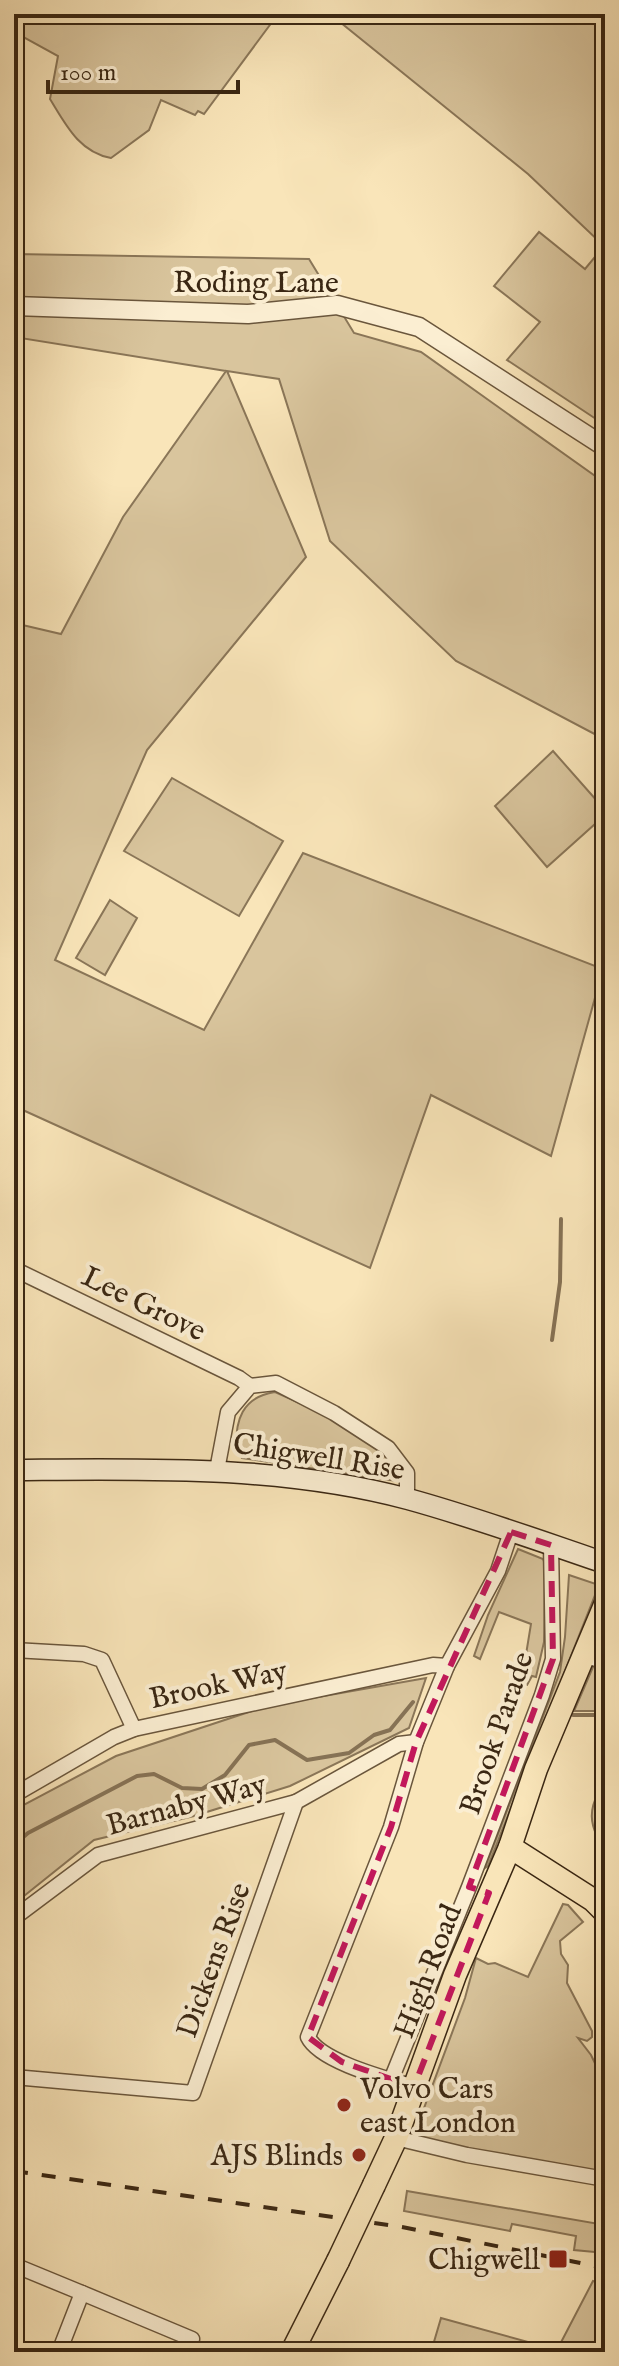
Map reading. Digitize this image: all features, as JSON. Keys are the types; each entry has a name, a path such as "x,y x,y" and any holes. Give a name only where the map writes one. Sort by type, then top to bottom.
{"main road":[{"name":"Chigwell Rise","path":"14,1470 217,1470 347,1486 407,1499 605,1563"},
{"name":"High Road","path":"292,2352 396,2138 479,1890 510,1847 536,1769 594,1657 605,1605"},
{"path":"510,1847 593,1900 605,1912"}],"street":[{"name":"Roding Lane","path":"14,306 248,314 337,305 419,327 605,447"},
{"name":"Lee Grove","path":"14,1269 250,1386 276,1383 334,1413 388,1448 407,1473 407,1499"},
{"path":"217,1470 228,1412 250,1386"},
{"path":"414,2087 342,2062 314,2046 309,2041 309,2033 391,1827 416,1742 447,1666 498,1571 511,1532"},
{"name":"Brook Parade","path":"391,2080 479,1890 553,1659 551,1545"},
{"path":"14,1650 84,1654 102,1660 134,1729"},
{"name":"Brook Way","path":"14,1795 114,1737 134,1729 433,1665 447,1666"},
{"path":"296,1802 399,1744 416,1742"},
{"name":"Barnaby Way","path":"14,1918 98,1855 296,1802"},
{"name":"Dickens Rise","path":"14,2077 193,2093 296,1802"},
{"path":"396,2138 467,2155 605,2179"},
{"path":"14,2265 192,2339"},
{"path":"59,2352 82,2293"}],"highlighted area":[{"path":"511,1532 551,1545 553,1659 469,1887 489,1893 414,2087 342,2062 308,2037 391,1827 416,1742"}],"shaded area":[{"path":"14,14 278,14 204,114 198,111 195,115 161,100 149,130 111,158 90,150 68,128 50,99 58,56 14,32"},
{"path":"330,14 605,14 605,425 507,360 540,322 494,286 539,232 585,269 604,246 528,174"},
{"path":"14,254 309,259 354,333 421,352 605,483 604,739 456,661 330,541 279,379 227,371 306,557 147,750 55,960 204,1030 303,853 603,969 551,1156 431,1095 370,1268 14,1106 14,623 61,634 123,517 226,371 14,337"},
{"path":"553,751 605,810 605,815 547,867 495,806"},
{"path":"172,778 283,841 239,916 124,851"},
{"path":"110,900 137,918 105,975 76,958"},
{"path":"275,1392 329,1416 385,1450 400,1471 396,1481 242,1458 236,1451 236,1440 243,1412 255,1399"},
{"path":"518,1549 543,1559 545,1564 544,1642 536,1677 532,1676 527,1685 521,1685 531,1624 499,1612 480,1659 474,1656 488,1615"},
{"path":"569,1575 599,1585 485,1868 560,1672"},
{"path":"596,1660 605,1663 605,1711 574,1711"},
{"path":"426,1678 409,1728 290,1786 194,1816 94,1840 14,1904 14,1810 116,1756 267,1706"},
{"path":"597,1796 605,1797 605,1836 597,1836 593,1826 592,1811"},
{"path":"563,1904 568,1905 583,1922 560,1941 561,1954 568,1965 567,1983 592,2031 592,2037 587,2041 578,2038 591,2055 605,2084 605,2177 411,2143 465,1998 476,1958 528,1977"},
{"path":"407,2191 605,2225 605,2253 574,2250 576,2236 512,2224 510,2231 404,2211"},
{"path":"593,2281 605,2284 605,2352 431,2352 441,2318 557,2350"}],"waterway":[{"path":"552,1340 560,1282 561,1219"},
{"path":"14,1845 28,1833 137,1776 154,1774 182,1788 202,1789 225,1775 249,1745 275,1740 307,1760 349,1753 374,1735 390,1730 413,1702"},
{"path":"573,1715 605,1715"}],"railway":[{"path":"14,2171 402,2227 605,2268"}],"place":[{"name":"Volvo Cars east London","path":"344,2105"},
{"name":"AJS Blinds","path":"359,2155"},
{"name":"Chigwell","path":"558,2259"}]}
